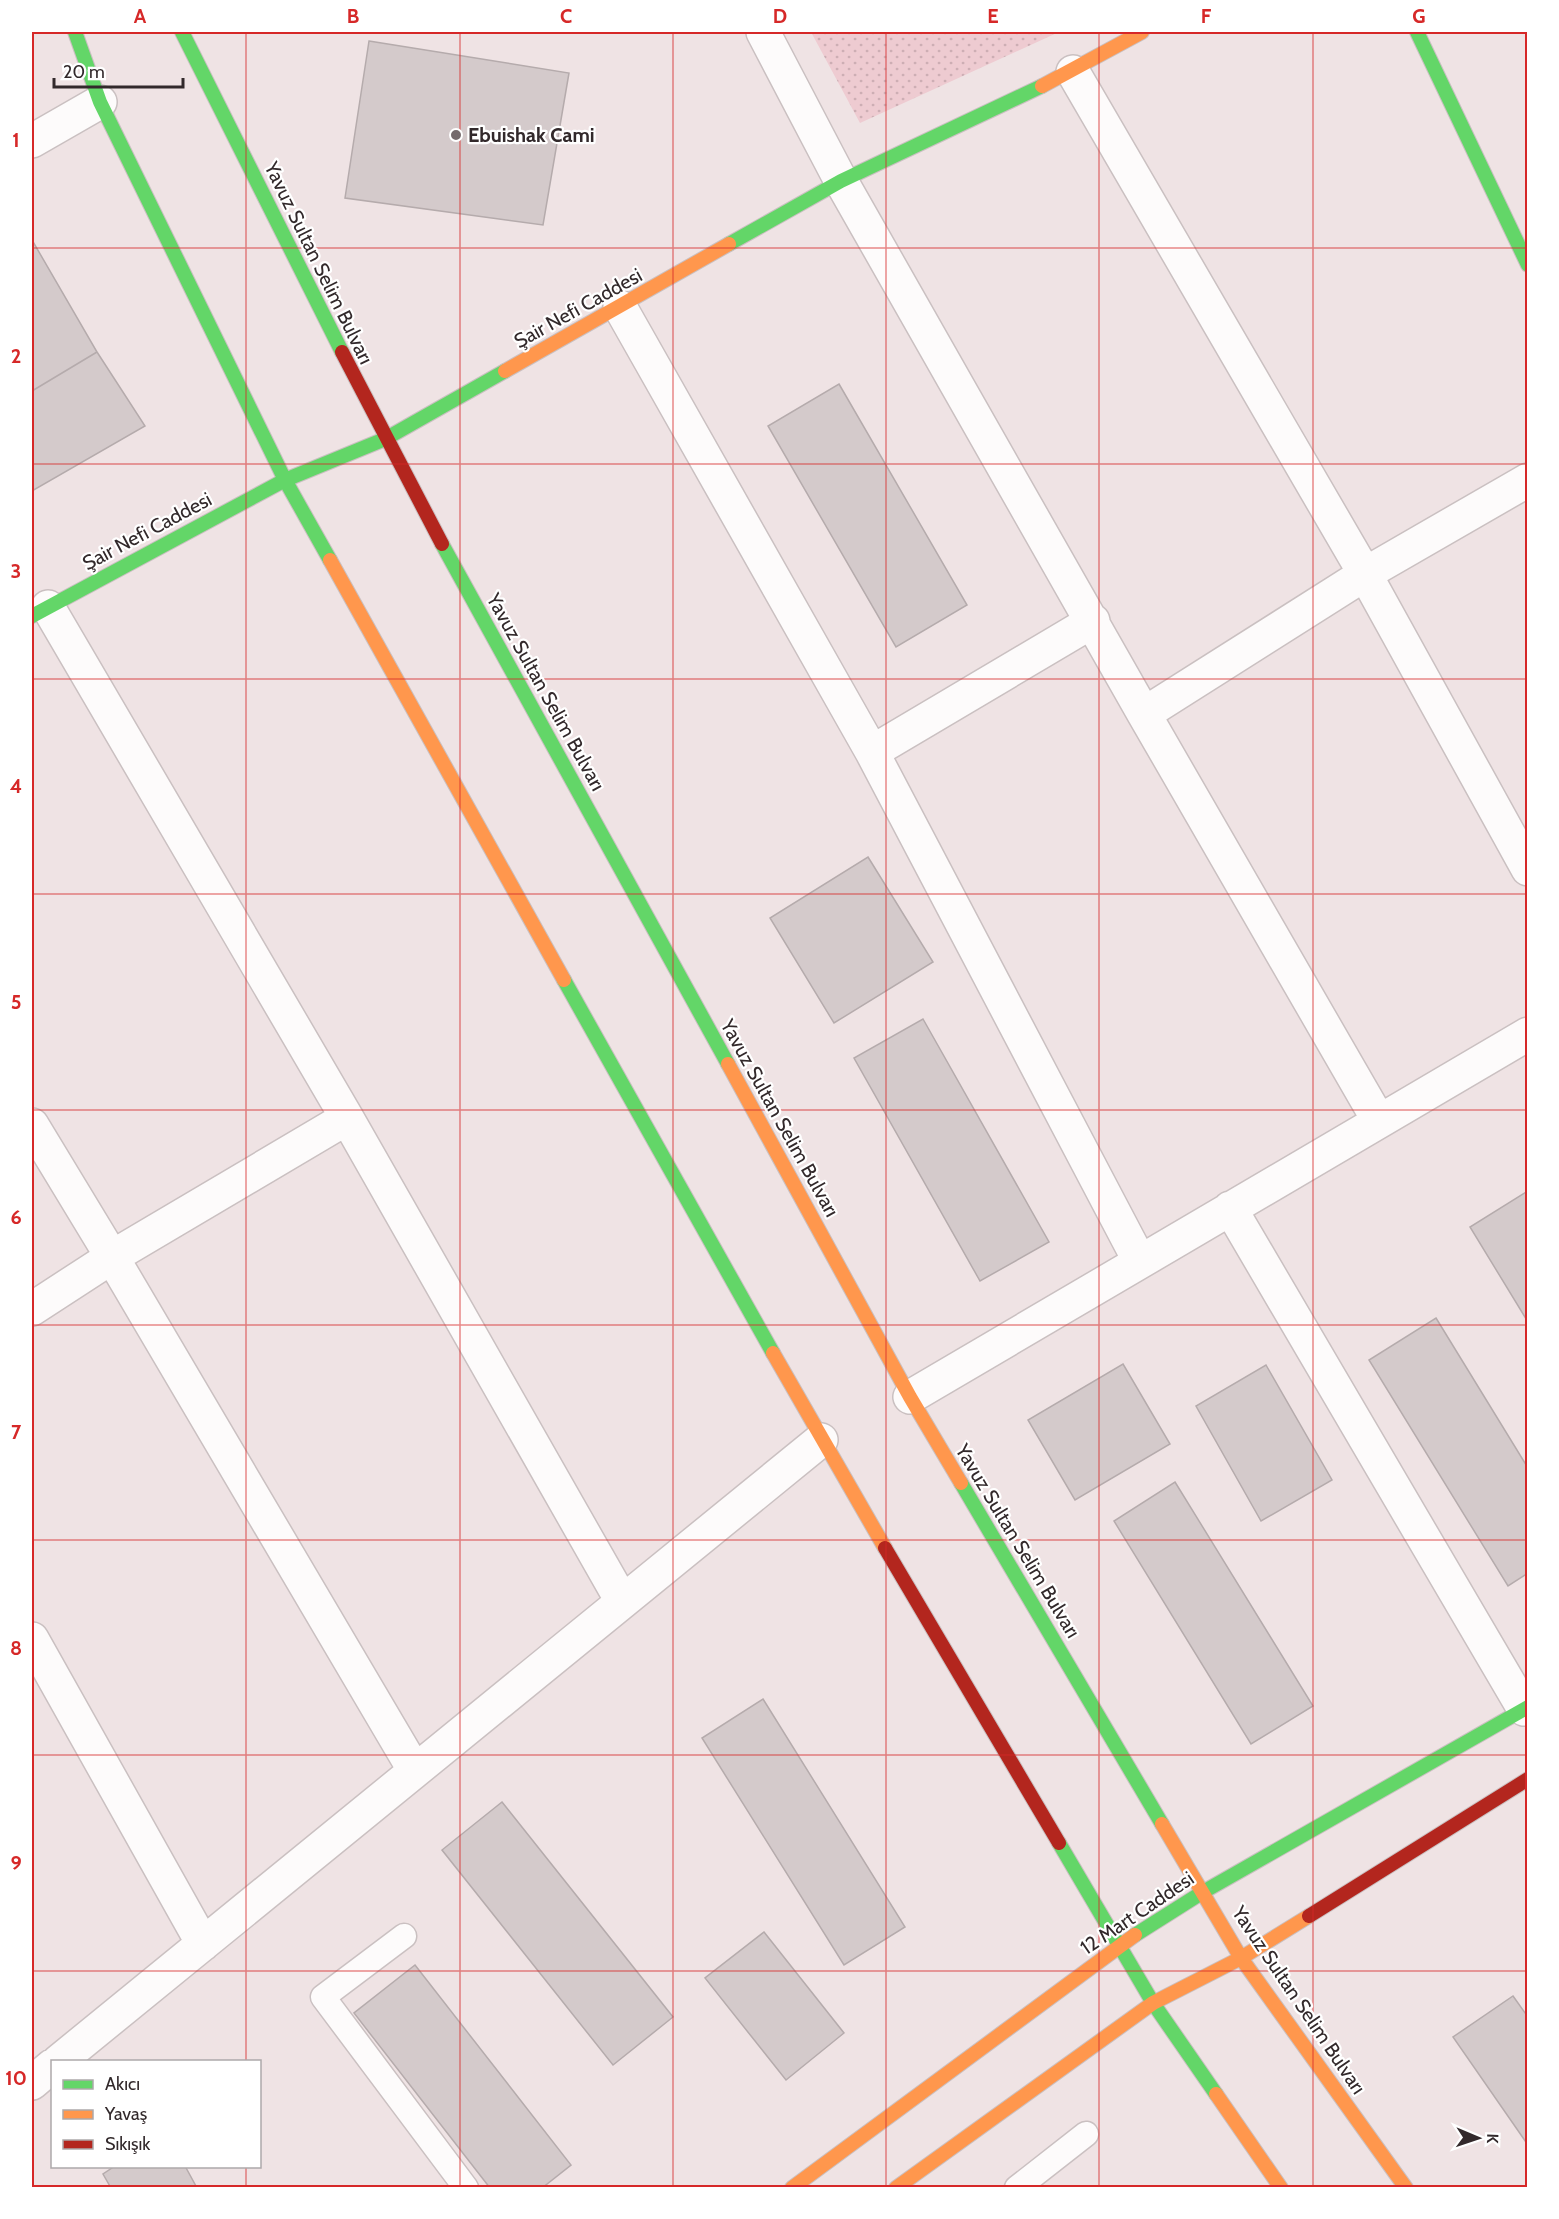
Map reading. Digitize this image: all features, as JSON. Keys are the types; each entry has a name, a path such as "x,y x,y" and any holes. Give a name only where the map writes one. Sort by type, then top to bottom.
{"main road":[{"path":"75,32 100,102 285,480 821,1440 1153,2003 1281,2187"},
{"name":"Yavuz Sultan Selim Bulvarı","path":"182,32 385,439 910,1396 1242,1958 1406,2187"},
{"path":"1417,32 1527,266"},
{"name":"Şair Nefi Caddesi","path":"40,611 285,480 385,439 841,181 1073,72 1132,34"},
{"name":"12 Mart Caddesi","path":"792,2187 1118,1946 1203,1892 1526,1708"},
{"path":"902,2186 1153,2003 1242,1958 1527,1779"}],"street":[{"path":"763,32 841,181 1379,1121"},
{"path":"1073,72 1365,574 1527,870"},
{"path":"32,141 100,102"},
{"path":"620,307 872,752 1139,1260"},
{"path":"1144,714 1365,574 1527,480"},
{"path":"40,611 347,1118 622,1602"},
{"path":"872,752 1093,621"},
{"path":"910,1396 1527,1034"},
{"path":"32,1309 112,1257 347,1118"},
{"path":"32,1125 415,1771"},
{"path":"1230,1208 1526,1708"},
{"path":"59,2060 821,1440"},
{"path":"32,1639 203,1944"},
{"path":"32,2083 51,2067"}],"lane":[{"path":"404,1936 323,1997 466,2187"},
{"path":"1017,2187 1086,2134"}],"shaded area":[{"path":"811,32 1059,32 860,123"}],"building":[{"name":"Ebuishak Cami","path":"369,41 569,73 543,225 345,198"},
{"path":"32,240 97,352 32,391"},
{"path":"97,352 145,426 32,491 32,391"},
{"path":"839,384 967,605 896,647 768,426"},
{"path":"868,857 933,962 834,1023 770,918"},
{"path":"923,1019 1049,1242 980,1281 854,1058"},
{"path":"1528,1191 1528,1322 1470,1227"},
{"path":"1436,1318 1528,1468 1528,1573 1508,1586 1369,1360"},
{"path":"1123,1364 1170,1444 1075,1500 1028,1420"},
{"path":"1266,1365 1332,1480 1261,1521 1196,1406"},
{"path":"1175,1482 1313,1706 1251,1744 1114,1521"},
{"path":"763,1699 905,1927 844,1965 702,1738"},
{"path":"502,1802 673,2017 613,2065 442,1850"},
{"path":"764,1932 844,2033 786,2080 705,1978"},
{"path":"415,1965 571,2165 542,2188 490,2188 354,2013"},
{"path":"1513,1996 1528,2017 1528,2145 1453,2037"},
{"path":"112,2168 186,2168 197,2188 111,2188 103,2174"}],"traffic: fast":[{"path":"75,32 100,102 285,480 330,560"},
{"path":"182,32 342,352"},
{"path":"1417,32 1528,265"},
{"path":"729,244 841,181 1042,86"},
{"path":"32,616 285,480 385,439 505,371"},
{"path":"442,544 728,1064"},
{"path":"564,980 773,1353"},
{"path":"961,1483 1162,1824"},
{"path":"1135,1935 1203,1892 1528,1707"},
{"path":"1059,1843 1153,2003 1216,2094"}],"traffic: slow":[{"path":"1042,86 1142,32"},
{"path":"505,371 729,244"},
{"path":"330,560 564,980"},
{"path":"728,1064 910,1397 961,1483"},
{"path":"773,1353 885,1548"},
{"path":"1162,1824 1241,1958 1406,2188"},
{"path":"896,2188 1153,2003 1241,1958 1309,1916"},
{"path":"792,2188 1135,1935"},
{"path":"1216,2094 1281,2188"}],"traffic: jam":[{"path":"342,352 442,544"},
{"path":"885,1548 1059,1843"},
{"path":"1309,1916 1528,1779"}],"place":[{"name":"Ebuishak Cami","path":"456,135"}]}
